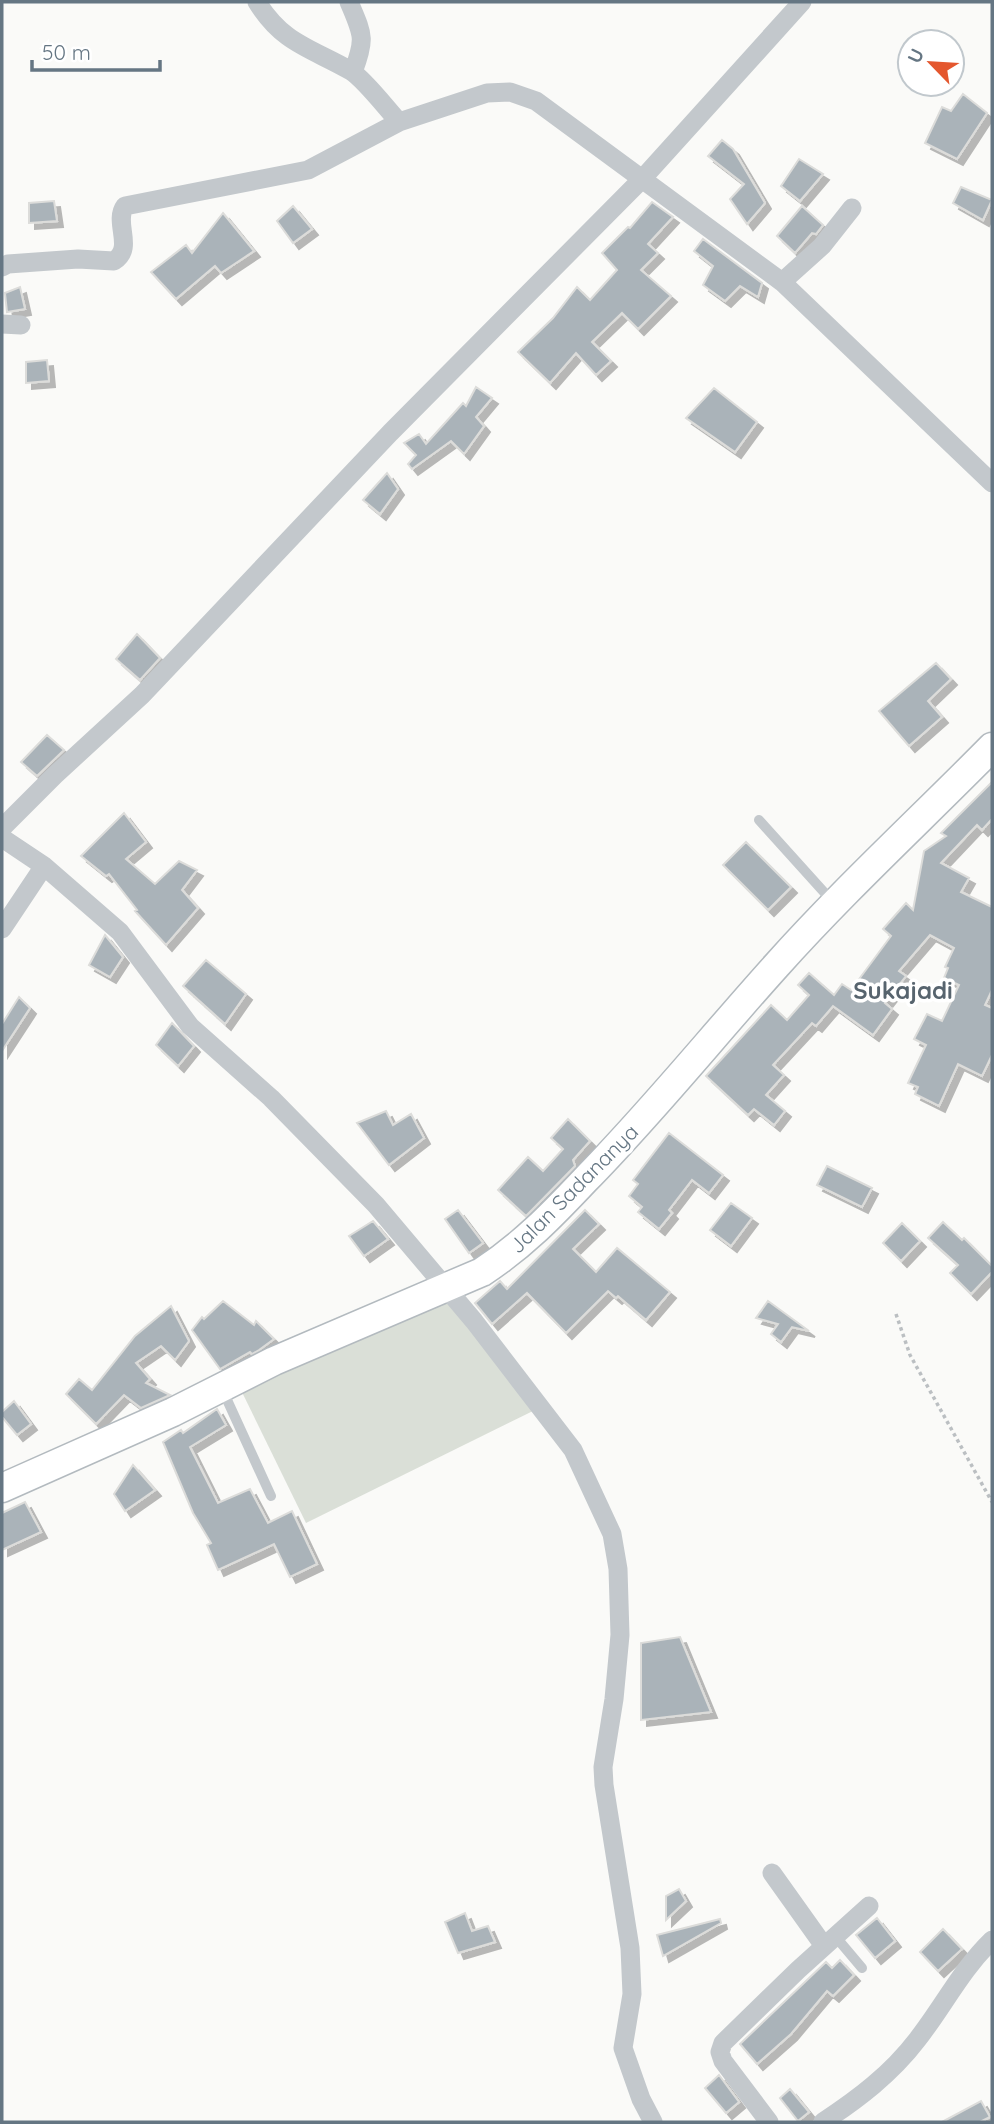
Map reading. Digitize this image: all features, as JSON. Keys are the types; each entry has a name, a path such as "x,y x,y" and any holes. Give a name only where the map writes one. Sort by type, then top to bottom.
{"street":[{"path":"257,2 272,23 287,37 353,72 399,122"},
{"path":"349,2 362,39 362,49 353,72"},
{"path":"2,828 142,695 390,433 643,178 802,2"},
{"path":"2,267 8,264 78,259 114,261 124,247 121,214 125,206 308,170 399,122 487,93 510,92 536,101 782,282 992,484"},
{"path":"782,282 822,246 852,208"},
{"name":"Jalan Sadananya","path":"2,1488 173,1412 274,1361 482,1272 509,1255 538,1230 635,1129 777,965 992,747"},
{"path":"2,838 44,866 120,932 190,1026 313,1139 376,1205 446,1287 573,1450 612,1534 618,1569 620,1635 614,1699 603,1767 604,1786 630,1948 632,1994 623,2048 640,2099 653,2122"},
{"path":"2,929 44,866"},
{"path":"772,1873 830,1941"},
{"path":"769,2122 723,2061 720,2052 723,2043 869,1906"},
{"path":"823,2122 868,2092 917,2041 961,1975 992,1940"}],"lane":[{"path":"759,820 835,904"},
{"path":"221,1388 271,1496"},
{"path":"830,1941 862,1968"}],"path":[{"path":"896,1314 910,1355 992,1502"}],"shaded area":[{"path":"451,1298 535,1410 306,1523 239,1386"}],"building":[{"path":"966,96 987,113 957,159 925,143 942,107 951,111 960,98"},
{"path":"722,140 733,149 765,203 747,224 730,199 744,184 708,156"},
{"path":"799,159 823,174 800,201 781,186"},
{"path":"961,187 992,200 983,220 953,203"},
{"path":"54,201 57,221 29,223 29,203"},
{"path":"652,202 673,217 648,244 658,253 641,270 671,296 638,329 622,313 592,342 611,361 596,375 576,353 550,383 518,352 553,318 577,287 590,300 617,270 602,253 630,228"},
{"path":"293,206 312,229 293,243 277,221"},
{"path":"802,206 823,225 816,234 812,233 795,253 777,236"},
{"path":"223,213 254,251 221,273 215,266 176,299 151,272 186,245 192,253"},
{"path":"703,239 762,283 758,297 740,286 725,301 703,285 713,266 694,251"},
{"path":"20,287 25,309 7,312 5,293"},
{"path":"47,360 49,381 26,383 26,362"},
{"path":"476,387 492,398 476,417 484,426 464,454 451,441 412,469 408,464 416,455 404,443 419,434 426,444 463,403 466,406"},
{"path":"714,388 757,422 735,452 686,418"},
{"path":"387,473 398,489 380,514 363,500"},
{"path":"137,634 160,658 140,680 116,659"},
{"path":"936,663 951,679 928,701 942,717 909,746 879,711"},
{"path":"47,735 64,750 37,776 21,762"},
{"path":"992,782 992,819 982,830 977,825 941,863 969,878 961,892 992,907 992,990 985,1005 992,1008 992,1055 982,1076 958,1064 939,1106 915,1094 918,1087 908,1083 926,1045 914,1039 927,1014 942,1021 959,985 944,978 948,968 945,967 954,948 930,935 899,971 906,976 885,1003 892,1009 873,1035 833,1006 816,1026 812,1023 773,1065 784,1075 766,1095 785,1111 774,1125 754,1109 748,1115 706,1076 771,1005 787,1020 809,995 798,985 809,973 834,995 842,984 851,990 891,936 883,929 906,903 913,910 924,851 946,836 941,833"},
{"path":"124,813 146,842 126,859 155,884 179,861 197,870 182,890 198,908 166,945 135,911 137,910 109,874 106,876 81,856"},
{"path":"746,842 791,887 768,910 723,865"},
{"path":"105,935 123,957 110,977 89,965"},
{"path":"206,960 246,994 225,1024 183,986"},
{"path":"19,997 30,1008 2,1051 2,1024"},
{"path":"172,1023 194,1046 178,1066 156,1045"},
{"path":"386,1111 393,1125 411,1114 424,1138 389,1165 357,1123"},
{"path":"568,1119 590,1141 573,1160 575,1166 526,1216 498,1190 528,1157 543,1171 563,1149 551,1138"},
{"path":"669,1133 723,1175 709,1193 692,1180 669,1210 672,1213 659,1229 638,1212 642,1207 629,1196 638,1184 633,1180"},
{"path":"827,1166 872,1188 862,1207 817,1185"},
{"path":"731,1203 752,1218 731,1246 710,1230"},
{"path":"458,1210 483,1243 469,1253 445,1219"},
{"path":"585,1210 599,1224 573,1249 596,1272 617,1248 670,1292 646,1320 608,1291 566,1333 527,1293 492,1324 475,1303 500,1281 507,1289"},
{"path":"373,1221 388,1239 364,1256 349,1236"},
{"path":"943,1222 962,1240 964,1238 992,1266 992,1272 971,1294 950,1273 958,1265 928,1238"},
{"path":"902,1223 920,1241 901,1261 883,1243"},
{"path":"223,1301 254,1325 256,1321 274,1339 252,1354 250,1352 220,1369 192,1330 202,1317 204,1319"},
{"path":"768,1301 809,1331 792,1327 781,1342 771,1334 778,1324 756,1318"},
{"path":"171,1306 189,1341 175,1360 161,1346 136,1363 150,1379 146,1383 170,1395 141,1408 124,1395 96,1424 66,1394 79,1379 92,1390 135,1336"},
{"path":"14,1401 31,1424 17,1435 2,1417 2,1412"},
{"path":"217,1409 226,1425 190,1447 218,1503 250,1489 268,1523 292,1511 317,1564 290,1577 274,1544 218,1570 207,1545 211,1543 193,1513 163,1442 181,1430 183,1433"},
{"path":"133,1465 155,1490 125,1511 114,1494"},
{"path":"25,1502 41,1532 2,1550 2,1513"},
{"path":"680,1637 711,1712 641,1720 641,1643"},
{"path":"679,1889 686,1901 666,1920 666,1896"},
{"path":"465,1913 472,1931 488,1926 495,1942 458,1953 445,1922"},
{"path":"877,1918 895,1941 875,1958 856,1935"},
{"path":"720,1919 721,1923 663,1956 657,1935"},
{"path":"943,1929 962,1949 938,1971 920,1952"},
{"path":"840,1960 854,1975 833,1996 827,1991 791,2034 757,2064 740,2044 826,1962 832,1968"},
{"path":"719,2075 739,2102 726,2113 705,2088"},
{"path":"790,2089 809,2112 798,2121 780,2098"},
{"path":"981,2101 990,2117 980,2122 942,2122"}],"district":[{"name":"Sukajadi","path":"903,991"}]}
